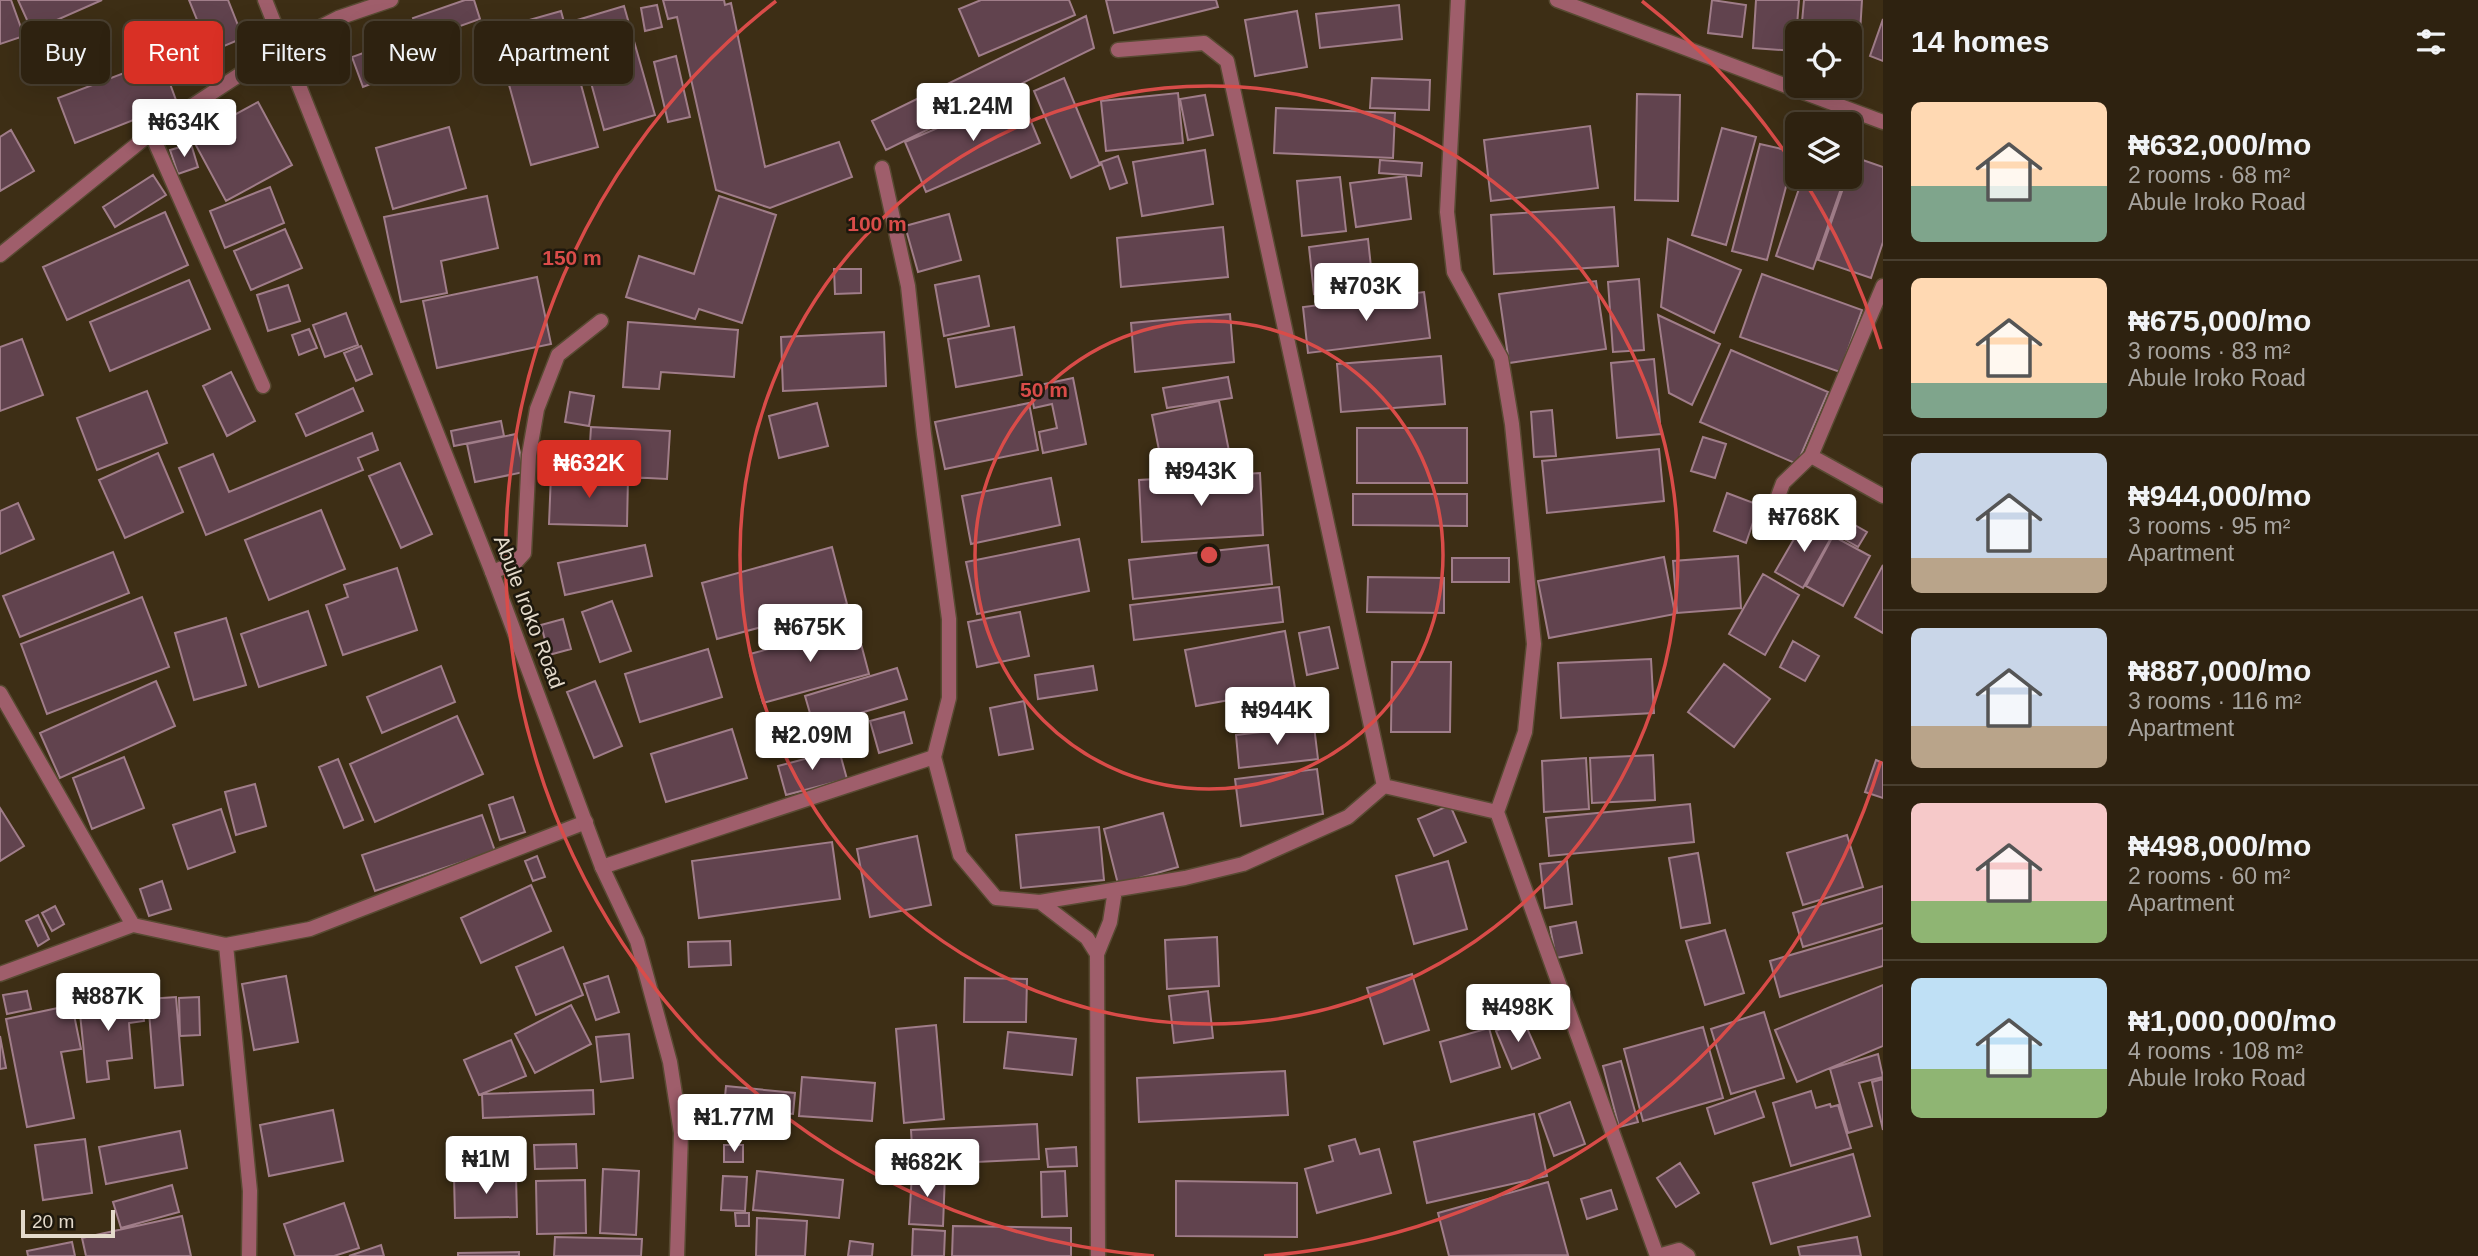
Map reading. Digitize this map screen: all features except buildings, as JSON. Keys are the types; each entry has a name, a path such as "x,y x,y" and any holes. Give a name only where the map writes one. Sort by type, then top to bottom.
{"street":[{"name":"Abule Iroko Road","path":"265,0 273,21"},
{"path":"332,21 391,0"},
{"path":"1458,0 1448,224 1454,272 1501,358 1514,438 1534,644 1525,732 1497,812 1657,1256 1679,1250 1688,1256"},
{"path":"1557,0 1883,122"},
{"path":"1118,50 1204,43 1227,61 1384,786"},
{"path":"0,255 151,133 237,76"},
{"name":"Abule Iroko Road","path":"298,84 492,572 602,867 637,941 670,1062 681,1133 677,1256"},
{"path":"151,133 263,386"},
{"path":"882,168 908,286 924,435 949,619 950,698 934,757 960,855 996,898 1040,902 1115,890 1185,878 1243,864 1348,817 1384,786"},
{"path":"1767,526 1783,482 1811,456 1883,286"},
{"path":"492,572 515,563 524,553 529,455 537,410 558,355 601,321"},
{"path":"1811,456 1883,496"},
{"path":"0,693 133,925"},
{"path":"602,867 934,757"},
{"path":"1384,786 1497,812"},
{"path":"0,974 133,925 226,945 310,929 586,822"},
{"path":"1098,1256 1097,954 1110,922 1115,890"},
{"path":"1040,902 1087,938 1097,954"},
{"path":"226,945 250,1191 249,1256"}]}
